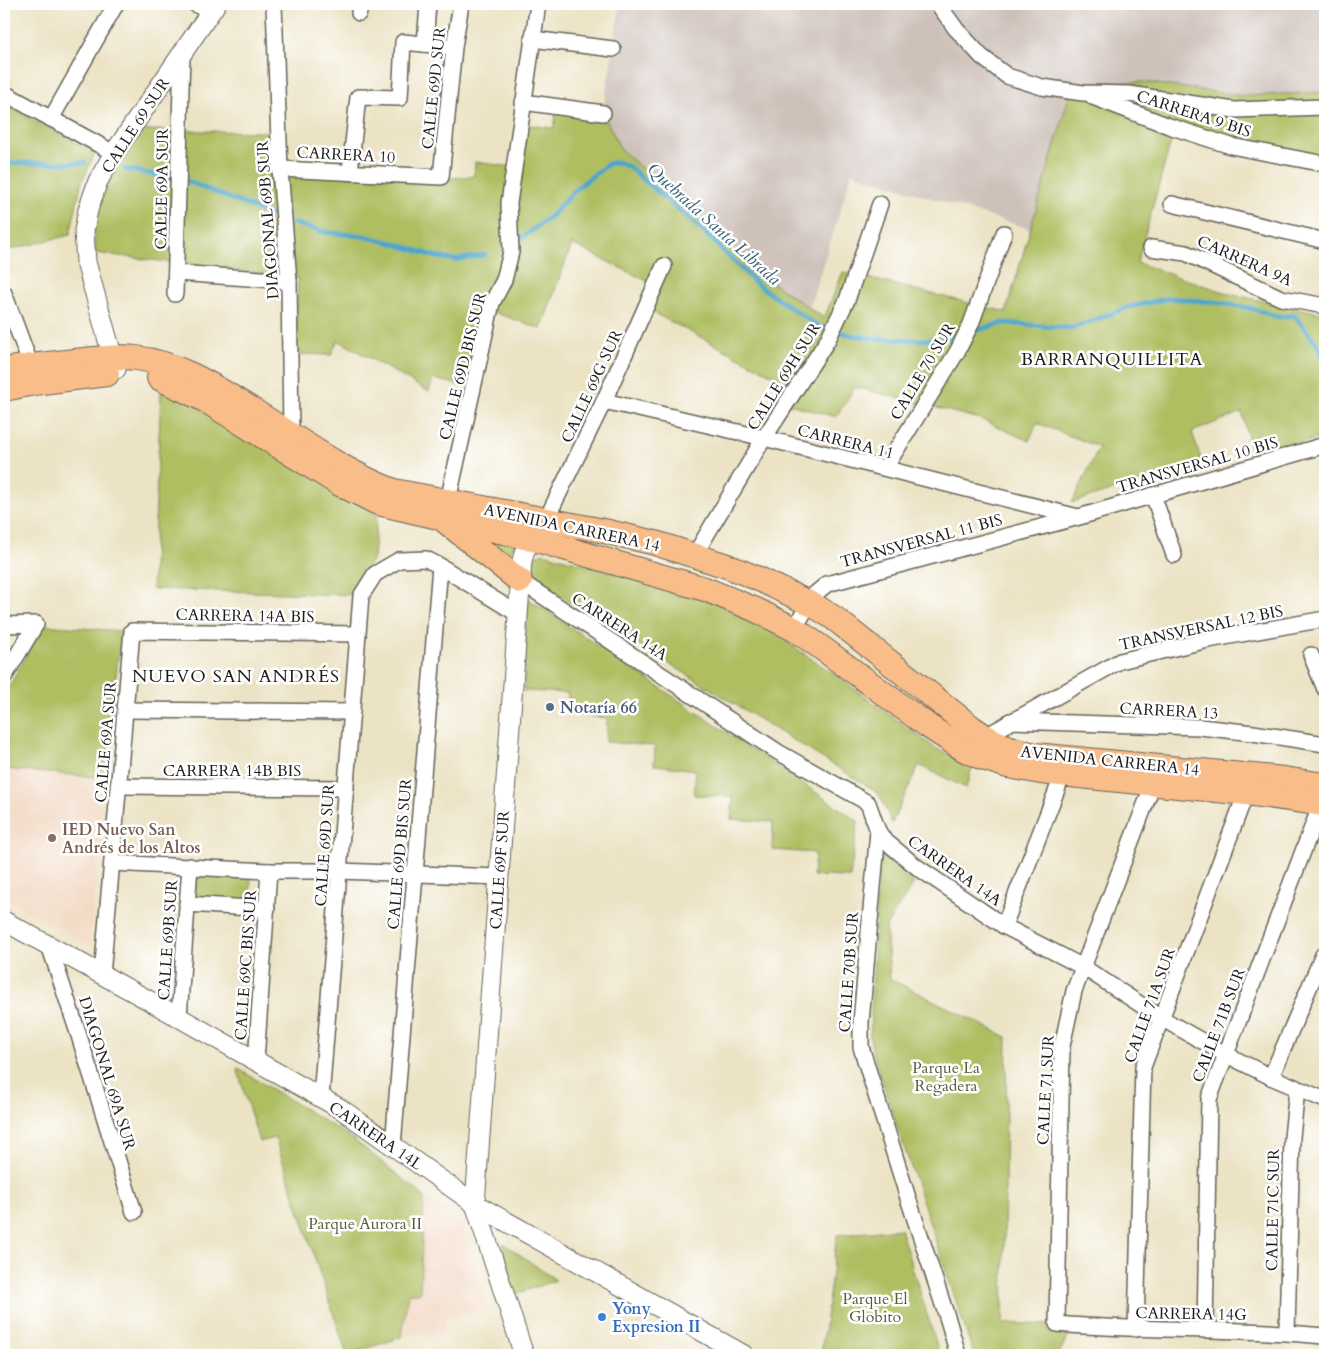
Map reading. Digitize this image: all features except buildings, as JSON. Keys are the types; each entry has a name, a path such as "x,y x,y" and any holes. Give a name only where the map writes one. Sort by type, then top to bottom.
{"main road":[{"name":"AVENIDA CARRERA 14","path":"4,389 115,365 134,358 154,361 206,381 342,466 378,485 414,495 445,510 533,539 705,589 754,609 794,629 875,685 946,739 964,750 983,758 1008,766 1063,774 1246,793 1324,798"},
{"name":"AVENIDA CARRERA 14","path":"4,370 31,366 115,365 164,380 204,400 361,496 395,508 445,510 546,520 604,530 656,543 759,579 809,603 834,618 984,737 1014,750 1035,755 1284,779 1324,798"},
{"path":"445,510 520,581"}],"street":[{"path":"52,119 116,4"},
{"name":"DIAGONAL 69B SUR","path":"274,4 280,168 289,281 291,434"},
{"path":"425,44 428,4"},
{"name":"CALLE 69D SUR","path":"441,177 454,47 461,4"},
{"name":"CALLE 69D BIS SUR","path":"445,510 490,309 504,280 511,252 509,203 538,4"},
{"path":"938,4 956,29 982,57 1007,76 1042,87 1083,93 1129,94 1234,110 1325,106"},
{"name":"CALLE 69 SUR","path":"115,365 86,262 84,231 92,196 114,153 182,54 207,6"},
{"path":"532,39 613,49"},
{"path":"350,171 358,97 400,98 403,42 454,47"},
{"name":"CALLE 69A SUR","path":"175,294 182,54"},
{"path":"4,93 114,153"},
{"name":"CARRERA 9 BIS","path":"1083,93 1169,126 1231,146 1325,164"},
{"path":"523,102 603,113"},
{"name":"CARRERA 10","path":"280,168 441,177"},
{"name":"CALLE 69H SUR","path":"694,556 764,438 827,341 847,300 880,204"},
{"path":"1172,204 1325,241"},
{"name":"CALLE 70 SUR","path":"884,468 971,324 1004,233"},
{"name":"CARRERA 9A","path":"1151,248 1186,253 1281,298 1325,306"},
{"name":"CALLE 69G SUR","path":"546,520 604,401 664,266"},
{"path":"176,273 289,281"},
{"path":"4,293 31,366"},
{"name":"CARRERA 11","path":"604,401 764,438 1079,517"},
{"name":"TRANSVERSAL 10 BIS","path":"1079,517 1325,445"},
{"path":"1153,495 1174,555"},
{"name":"TRANSVERSAL 11 BIS","path":"794,629 815,594 827,584 1079,517"},
{"name":"CALLE 69F SUR","path":"475,1204 520,581 524,553 533,539"},
{"name":"CALLE 69D SUR","path":"321,1098 361,596 375,574 399,560 426,559 440,566"},
{"path":"440,566 518,614"},
{"name":"CALLE 69D BIS SUR","path":"393,1146 440,566"},
{"name":"CARRERA 14A","path":"520,581 778,752 868,803 878,831 884,840 916,867 1004,926 1083,968 1162,1018 1225,1054 1297,1089 1325,1100"},
{"name":"TRANSVERSAL 12 BIS","path":"984,737 1120,661 1208,640 1325,619"},
{"path":"4,624 36,624 4,678"},
{"name":"CALLE 69A SUR","path":"102,975 132,631"},
{"name":"CARRERA 14A BIS","path":"132,631 358,634"},
{"path":"1311,655 1325,689"},
{"path":"125,710 352,712"},
{"name":"CARRERA 13","path":"1010,721 1200,727 1325,744"},
{"path":"1004,926 1063,774"},
{"name":"CALLE 71 SUR","path":"1057,1324 1062,1046 1074,991 1153,784"},
{"name":"CARRERA 14B BIS","path":"118,786 346,788"},
{"name":"CALLE 71A SUR","path":"1136,1329 1143,1067 1246,793"},
{"name":"CALLE 71B SUR","path":"1205,1330 1209,1099 1324,798"},
{"name":"CALLE 70B SUR","path":"878,831 860,1036 864,1059 958,1355"},
{"path":"112,863 269,871 339,871 499,877"},
{"name":"CALLE 69B SUR","path":"178,1017 190,866"},
{"name":"CALLE 69C BIS SUR","path":"256,1061 269,871"},
{"path":"187,904 267,909"},
{"name":"CARRERA 14L","path":"4,921 321,1098 371,1130 475,1204 744,1355"},
{"name":"DIAGONAL 69A SUR","path":"49,946 134,1212"},
{"path":"1271,1077 1325,956"},
{"name":"CALLE 71C SUR","path":"1287,1332 1292,1137 1297,1089"},
{"path":"475,1204 524,1355"},
{"name":"CARRERA 14G","path":"1057,1324 1136,1329 1287,1332 1325,1336"}],"shaded area":[{"path":"620,4 1325,4 1325,92 1244,96 1142,82 1073,83 1030,229 852,173 809,309 761,275 621,150 603,113"},
{"name":"IED Nuevo San Andrés de los Altos","path":"4,769 105,778 90,946 4,898"},
{"path":"424,1196 445,1210 461,1227 487,1307 445,1320 443,1334 414,1334 402,1337 408,1293 420,1293"}],"green space":[{"path":"1142,82 1244,96 1325,92 1325,170 1172,138 1137,263 1230,294 1325,314 1325,437 1252,455 1242,412 1192,432 1202,462 1072,503 1099,447 1037,423 1029,441 980,419 855,387 836,417 778,401 788,383 650,311 659,287 572,244 541,329 479,307 473,349 461,385 433,379 429,392 338,340 331,355 295,354 298,278 95,253 95,218 99,196 115,166 143,130 268,132 274,172 442,179 474,176 475,162 521,168 528,125 554,128 557,107 603,113 621,150 761,275 824,318 843,272 1006,312 1073,83"},
{"path":"4,104 95,153 81,184 70,235 4,251"},
{"path":"161,391 177,394 377,515 373,558 353,595 152,589"},
{"path":"477,535 517,541 511,552 511,565"},
{"path":"544,553 714,602 769,630 831,672 934,747 972,768 966,788 919,765 892,823 882,800 874,790 529,577 529,563 535,556"},
{"path":"527,598 858,821 850,877 813,876 815,853 772,850 773,822 731,819 733,797 694,795 696,770 654,765 655,746 606,742 607,718 567,714 568,693 524,691"},
{"path":"43,625 121,631 105,778 4,769 4,696"},
{"name":"Parque La Regadera","path":"879,854 914,883 886,926 890,979 1007,1037 1003,1323 1074,1326 1058,1355 974,1355 873,1054 870,1037"},
{"path":"196,874 251,876 250,901 195,900"},
{"name":"Parque Aurora II","path":"237,1068 349,1136 424,1196 420,1293 408,1293 402,1337 347,1355 275,1138 259,1142"},
{"name":"Parque El Globito","path":"900,1229 940,1355 821,1355 837,1235"},
{"path":"503,1243 556,1280 513,1295"}],"waterway":[{"name":"Quebrada Santa Librada","path":"522,238 551,216 578,187 608,164 617,162 629,167 699,227 758,285 819,327 880,339 939,340 962,334"},
{"name":"Quebrada Santa Librada","path":"4,163 85,163"},
{"name":"Quebrada Santa Librada","path":"125,169 187,181 271,215"},
{"name":"Quebrada Santa Librada","path":"293,223 324,232 363,236 393,243 437,257 455,260 485,255"},
{"name":"Quebrada Santa Librada","path":"971,332 1003,323 1073,328 1129,307 1169,298 1222,303 1254,309 1277,317 1294,315 1317,344 1325,360"}],"place":[{"name":"Notaría 66","path":"550,707"},
{"name":"IED Nuevo San Andrés de los Altos","path":"52,838"},
{"name":"Yony Expresion II","path":"602,1317"}],"district":[{"name":"BARRANQUILLITA","path":"1112,359"},
{"name":"NUEVO SAN ANDRÉS","path":"236,676"}]}
